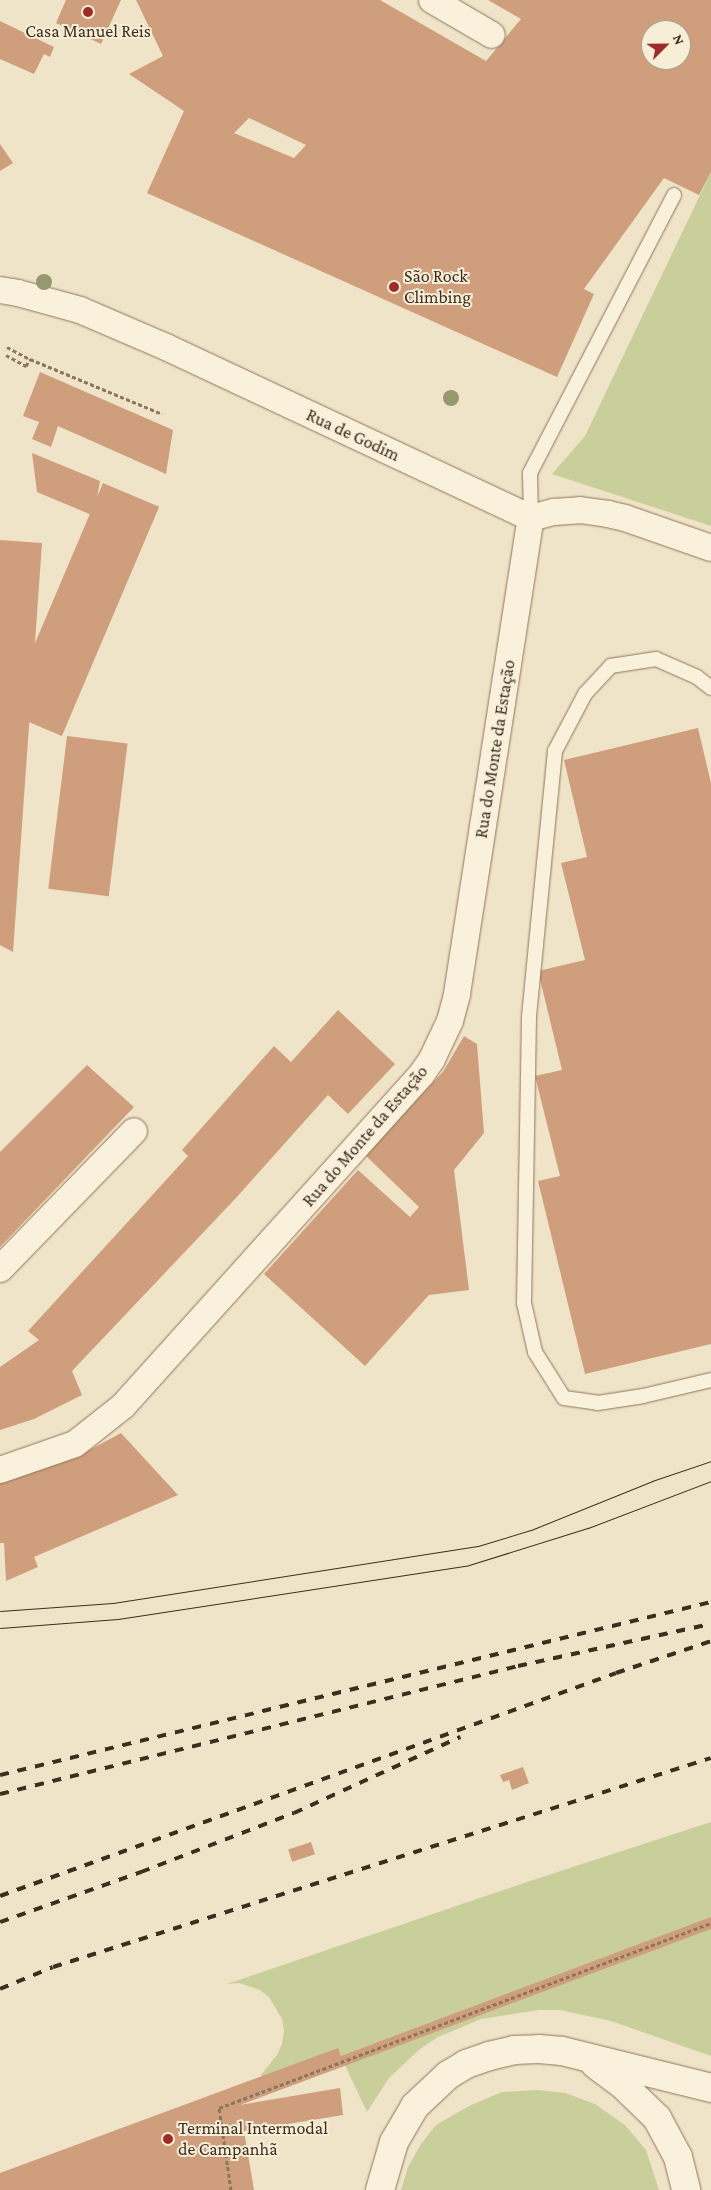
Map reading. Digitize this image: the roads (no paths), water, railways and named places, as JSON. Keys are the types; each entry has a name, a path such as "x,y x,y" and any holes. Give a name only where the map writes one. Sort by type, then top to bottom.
{"street":[{"path":"432,0 492,35"},
{"name":"Rua de Godim","path":"0,290 80,310 166,347 530,518"},
{"path":"530,518 554,512 580,510 608,514 625,518 711,548"},
{"name":"Rua do Monte da Estação","path":"0,1470 75,1444 123,1406 421,1075 432,1059 450,1021 457,994 530,518"},
{"path":"0,1269 134,1132"},
{"path":"380,2190 391,2149 415,2106 448,2076 466,2064 514,2050 539,2048 586,2057 711,2088"},
{"path":"586,2057 625,2087 657,2118 678,2157 686,2190"}],"lane":[{"path":"530,518 530,473 674,195"},
{"path":"711,688 697,676 656,659 612,666 585,694 556,751 529,1017 524,1303 535,1352 564,1398 598,1403 643,1396 711,1380"}],"tram line":[{"path":"0,1611 113,1603 478,1546 531,1530 652,1481 711,1461"},
{"path":"0,1628 118,1619 469,1565 588,1528 711,1481"}],"railway":[{"path":"0,1775 711,1602"},
{"path":"0,1794 518,1666 711,1624"},
{"path":"0,1896 616,1673 711,1641"},
{"path":"0,1922 141,1872 294,1813 460,1737"},
{"path":"0,1989 53,1967 711,1758"}],"place":[{"name":"Casa Manuel Reis","path":"88,12"},
{"name":"São Rock Climbing","path":"394,287"},
{"name":"Terminal Intermodal de Campanhã","path":"168,2139"}]}
